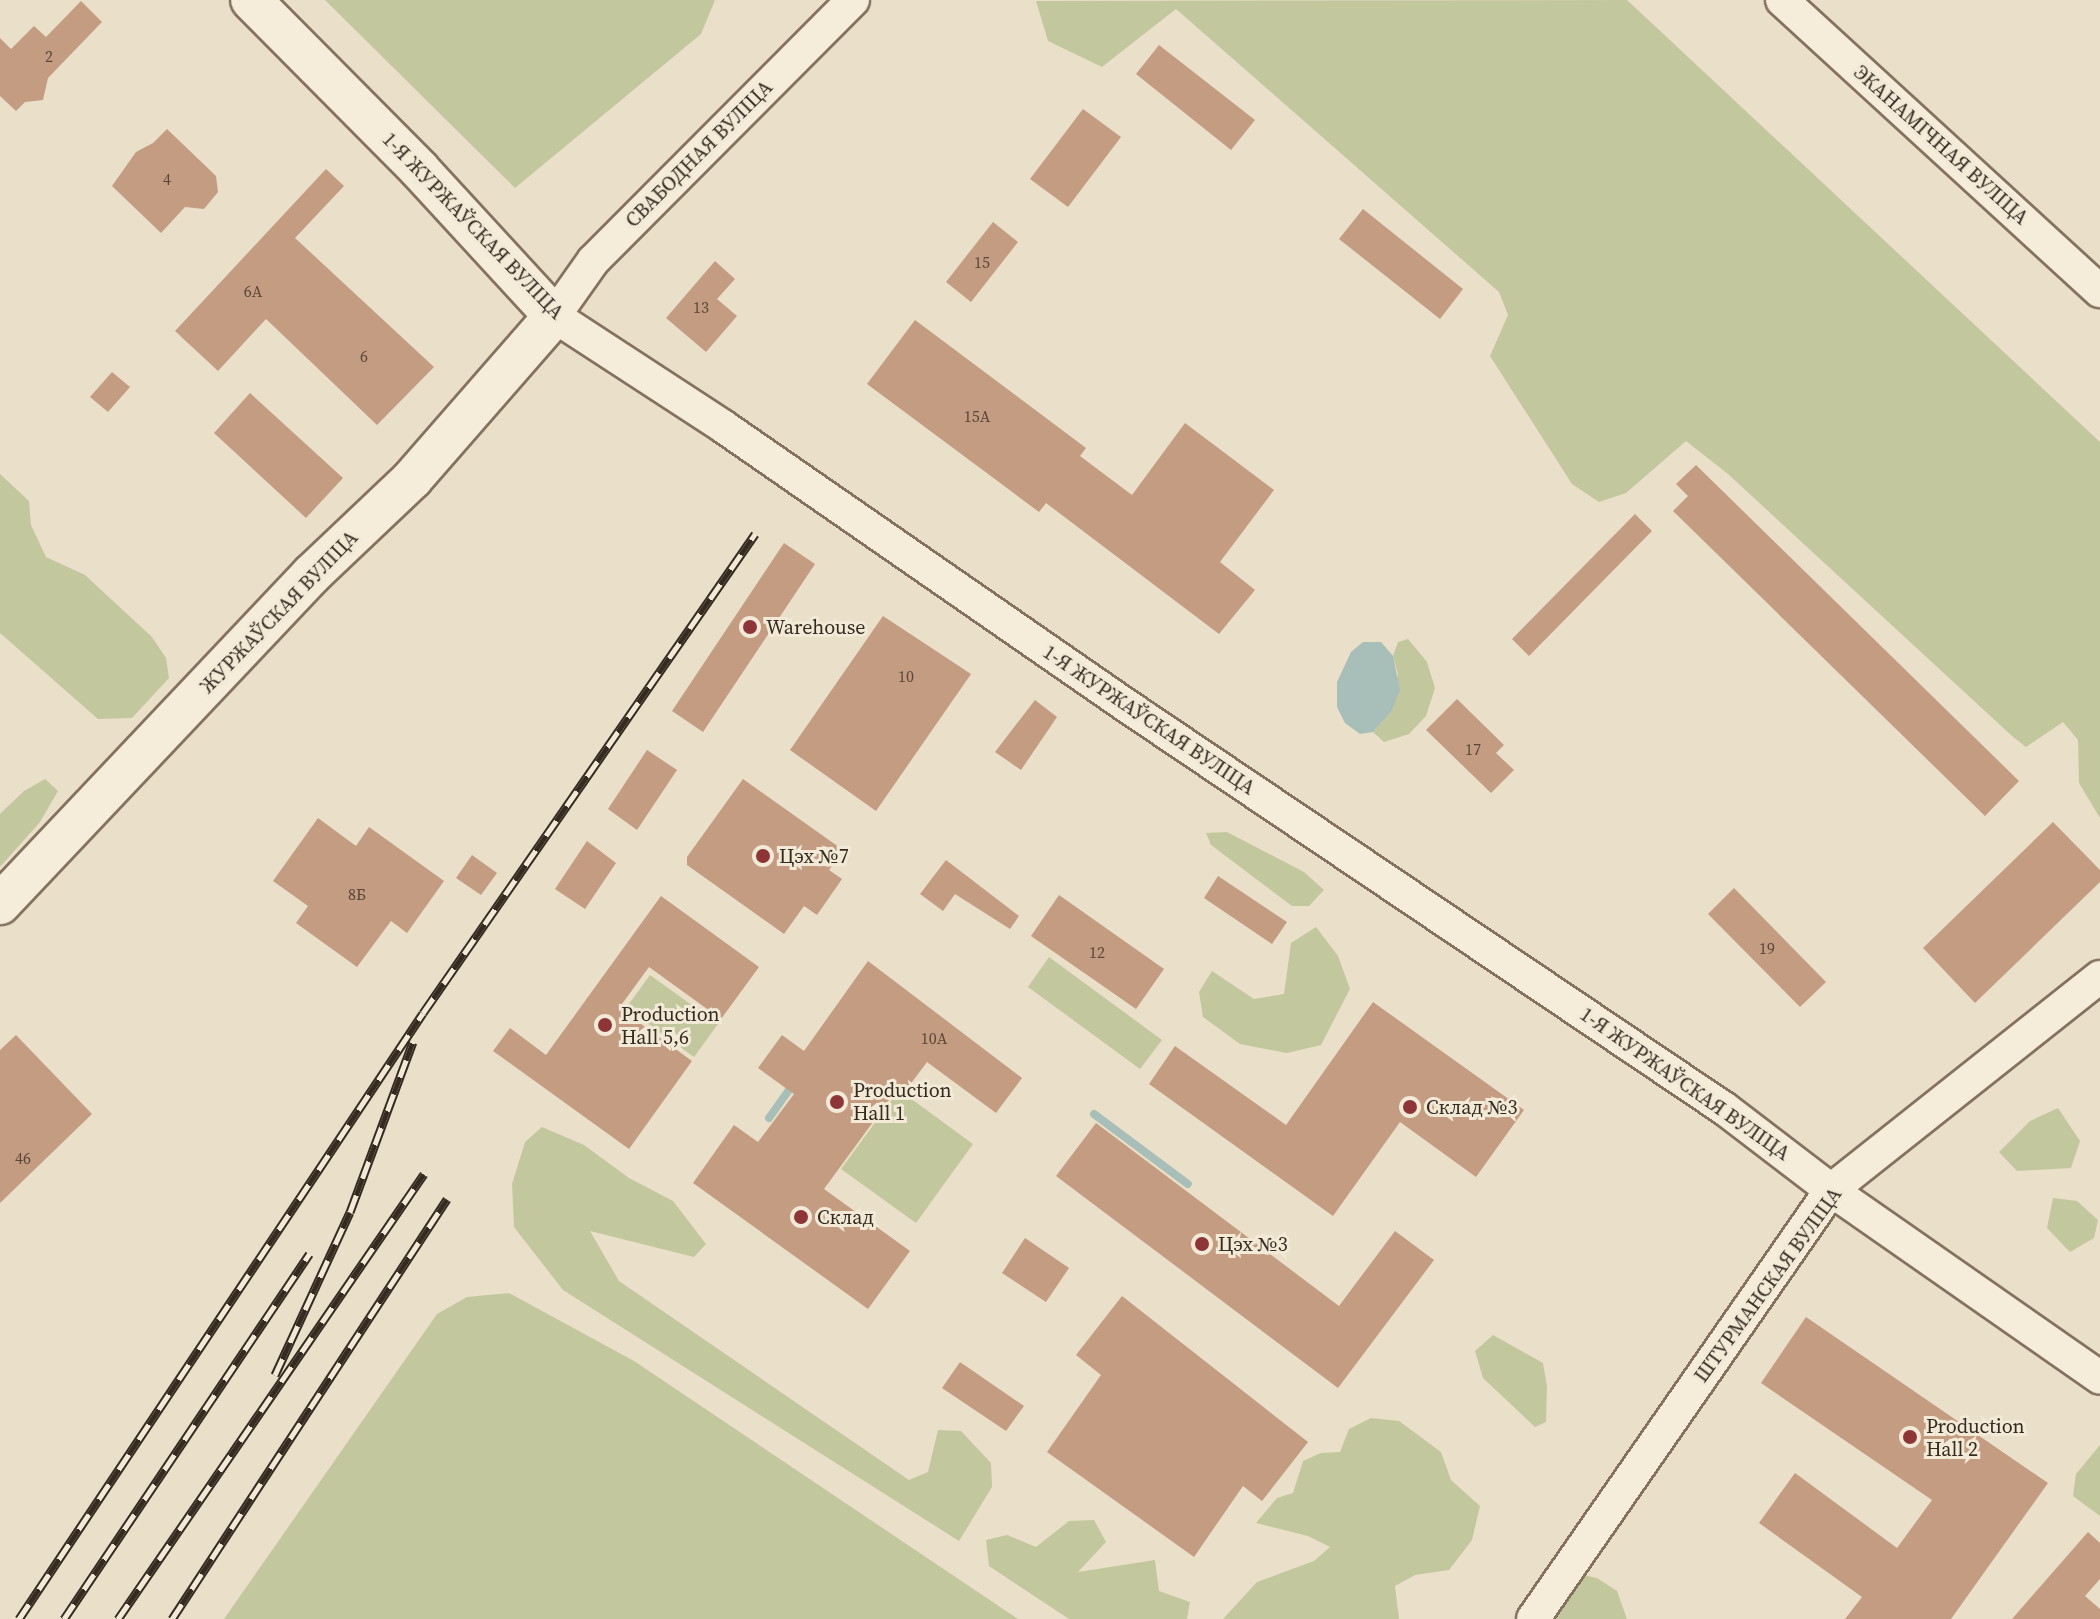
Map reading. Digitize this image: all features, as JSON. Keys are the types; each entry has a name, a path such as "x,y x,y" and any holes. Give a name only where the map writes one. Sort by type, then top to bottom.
{"street":[{"name":"1-Я ЖУРЖАЎСКАЯ ВУЛІЦА","path":"251,0 419,169 554,316 724,427 1127,706 1424,903 1725,1109 1831,1190 2100,1378"},
{"name":"СВАБОДНАЯ ВУЛІЦА","path":"554,316 593,261 853,0"},
{"name":"ЭКАНАМІЧНАЯ ВУЛІЦА","path":"1782,0 2100,291"},
{"name":"ЖУРЖАЎСКАЯ ВУЛІЦА","path":"0,904 312,574 412,479 554,316"},
{"name":"ШТУРМАНСКАЯ ВУЛІЦА","path":"1533,1619 1831,1190 2100,977"}],"green space":[{"path":"325,0 715,0 701,34 515,188"},
{"path":"1627,0 2100,442 2100,818 2079,783 2078,740 2063,722 2026,747 1728,474 1686,441 1626,493 1599,502 1572,484 1490,356 1508,315 1499,292 1176,9 1102,67 1048,41 1036,1"},
{"path":"0,474 29,501 31,525 46,557 85,575 152,637 166,658 169,678 132,718 98,719 0,633"},
{"path":"1408,639 1427,662 1435,688 1426,716 1409,734 1384,742 1373,732 1391,712 1398,674 1393,656 1398,642"},
{"path":"45,779 58,791 40,822 0,867 0,814 24,791"},
{"path":"1227,832 1304,872 1324,890 1309,906 1292,906 1211,845 1206,833"},
{"path":"1316,927 1338,956 1350,989 1321,1045 1287,1053 1240,1044 1203,1017 1199,992 1212,971 1254,999 1284,994 1291,943"},
{"path":"1049,957 1162,1040 1140,1069 1028,987"},
{"path":"650,975 718,1024 694,1057 626,1008"},
{"path":"899,1090 973,1144 916,1223 841,1169"},
{"path":"2058,1108 2080,1141 2071,1168 2017,1171 1999,1152 2030,1121"},
{"path":"542,1127 584,1145 629,1178 673,1201 706,1244 694,1257 590,1231 619,1281 909,1480 928,1472 938,1430 961,1431 991,1463 992,1487 959,1541 563,1290 514,1227 512,1184 525,1142"},
{"path":"2053,1198 2077,1201 2098,1220 2094,1238 2070,1252 2047,1228"},
{"path":"509,1293 634,1361 1018,1619 224,1619 437,1314 467,1297"},
{"path":"1493,1335 1543,1363 1547,1386 1546,1422 1535,1427 1483,1378 1475,1351"},
{"path":"1371,1418 1399,1421 1441,1452 1451,1480 1480,1506 1472,1540 1449,1570 1415,1575 1395,1586 1399,1619 1223,1619 1257,1582 1314,1561 1330,1547 1308,1536 1256,1523 1277,1498 1293,1493 1303,1461 1321,1453 1340,1452 1349,1429"},
{"path":"2100,1445 2100,1516 2073,1496 2076,1474"},
{"path":"1094,1520 1106,1542 1078,1572 1155,1560 1159,1591 1190,1602 1187,1619 1069,1619 989,1566 986,1540 1007,1535 1036,1547 1069,1521"},
{"path":"1579,1574 1597,1578 1617,1591 1627,1619 1546,1619"}],"water":[{"path":"1363,642 1381,642 1393,656 1400,690 1391,712 1373,732 1360,734 1345,723 1337,707 1337,682 1351,652"}],"building":[{"path":"81,1 102,22 48,78 43,100 25,102 16,111 0,96 0,38 11,49 34,26 46,37"},
{"path":"1159,45 1255,120 1231,150 1136,74"},
{"path":"1083,109 1121,137 1068,207 1030,179"},
{"path":"167,129 216,176 218,192 204,209 185,207 161,233 112,186 136,152 153,143"},
{"path":"326,169 344,186 295,238 434,367 377,425 266,319 218,371 175,331"},
{"path":"1363,209 1463,289 1440,319 1339,239"},
{"path":"993,222 1018,242 971,302 946,282"},
{"path":"715,261 735,279 717,299 737,316 706,352 666,318"},
{"path":"915,320 1086,448 1080,456 1132,495 1185,423 1274,490 1220,562 1255,590 1219,634 1046,503 1039,512 867,384"},
{"path":"112,372 130,387 108,412 90,397"},
{"path":"250,393 343,478 306,518 214,433"},
{"path":"1696,465 2019,781 1985,816 1673,511 1688,496 1676,484"},
{"path":"1635,514 1652,531 1529,656 1512,639"},
{"name":"Warehouse","path":"784,543 815,564 703,732 672,711"},
{"path":"883,616 971,674 876,811 790,750"},
{"path":"1457,699 1504,745 1496,753 1514,770 1491,793 1426,730"},
{"path":"1035,700 1057,717 1021,770 995,752"},
{"path":"647,750 677,770 637,830 608,809"},
{"name":"Цэх №7","path":"743,779 843,850 829,870 842,879 817,915 804,906 784,934 687,865 687,857"},
{"path":"318,818 356,846 369,827 444,881 407,933 391,921 357,967 296,923 308,906 273,881"},
{"path":"2053,822 2100,870 2100,882 1975,1003 1923,948"},
{"path":"587,841 616,863 585,909 555,889"},
{"path":"472,855 497,873 481,895 456,878"},
{"path":"946,860 1019,916 1010,929 955,894 943,911 920,894"},
{"path":"1218,876 1287,922 1272,944 1204,898"},
{"path":"1734,888 1826,982 1800,1007 1708,914"},
{"path":"1059,895 1164,969 1136,1009 1031,936"},
{"name":"Production Hall 5,6","path":"661,896 759,967 721,1019 649,967 619,1008 692,1061 629,1149 493,1051 510,1028 546,1055"},
{"path":"868,961 1022,1078 996,1113 927,1062 906,1090 900,1085 824,1189 910,1251 868,1309 693,1183 734,1125 758,1142 794,1094 758,1068 782,1035 804,1051"},
{"name":"Склад №3","path":"1373,1002 1524,1110 1476,1177 1400,1122 1333,1216 1149,1084 1175,1046 1286,1125"},
{"path":"16,1035 92,1114 0,1203 0,1050"},
{"name":"Цэх №3","path":"1096,1123 1339,1306 1395,1231 1434,1260 1338,1388 1056,1176"},
{"path":"1025,1238 1069,1268 1046,1302 1002,1273"},
{"path":"1122,1296 1308,1442 1262,1501 1243,1486 1194,1557 1047,1452 1101,1375 1076,1355"},
{"path":"1806,1317 2048,1483 1951,1619 1845,1619 1862,1597 1759,1523 1795,1473 1897,1548 1932,1500 1761,1383"},
{"path":"960,1362 1024,1406 1006,1431 942,1388"},
{"path":"2088,1532 2100,1543 2100,1579 2085,1596 2100,1609 2100,1619 2012,1619"}],"waterway":[{"path":"769,1118 794,1083"},
{"path":"1094,1114 1188,1184"}],"railway":[{"path":"19,1619 423,1013 755,534"},
{"path":"275,1375 350,1212 413,1042"},
{"path":"118,1619 424,1174"},
{"path":"172,1619 447,1199"},
{"path":"64,1619 309,1254"}],"place":[{"name":"Warehouse","path":"750,627"},
{"name":"Цэх №7","path":"763,856"},
{"name":"Production Hall 5,6","path":"605,1025"},
{"name":"Production Hall 1","path":"837,1102"},
{"name":"Склад №3","path":"1410,1107"},
{"name":"Склад","path":"801,1217"},
{"name":"Цэх №3","path":"1202,1244"},
{"name":"Production Hall 2","path":"1910,1437"}]}
